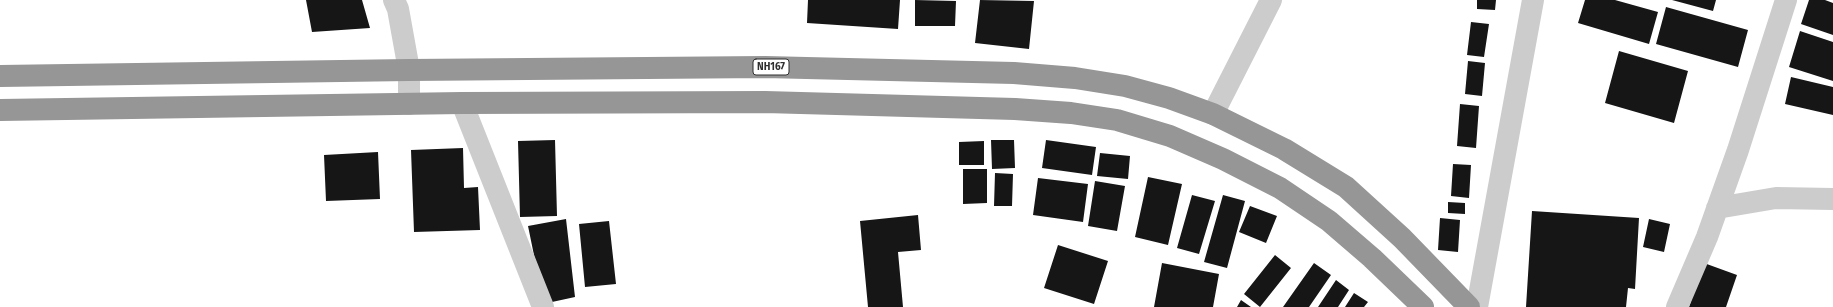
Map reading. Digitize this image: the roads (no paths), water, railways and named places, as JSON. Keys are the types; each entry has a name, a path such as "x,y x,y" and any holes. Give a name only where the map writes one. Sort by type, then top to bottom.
{"highway":[{"name":"NH167","path":"0,76 765,67 1014,73 1075,78 1125,86 1169,98 1213,114 1284,149 1346,187 1402,238 1469,307"},
{"path":"0,110 462,103 765,102 1015,108 1071,112 1117,120 1170,136 1223,159 1280,188 1329,221 1372,258 1423,307"}],"street":[{"path":"394,0 398,8 409,70 409,104"},
{"path":"1213,114 1271,0"},
{"path":"1477,307 1533,0"},
{"path":"1677,307 1717,208 1738,150 1786,0"},
{"path":"462,103 543,307"},
{"path":"1717,208 1776,198 1833,200"}]}
